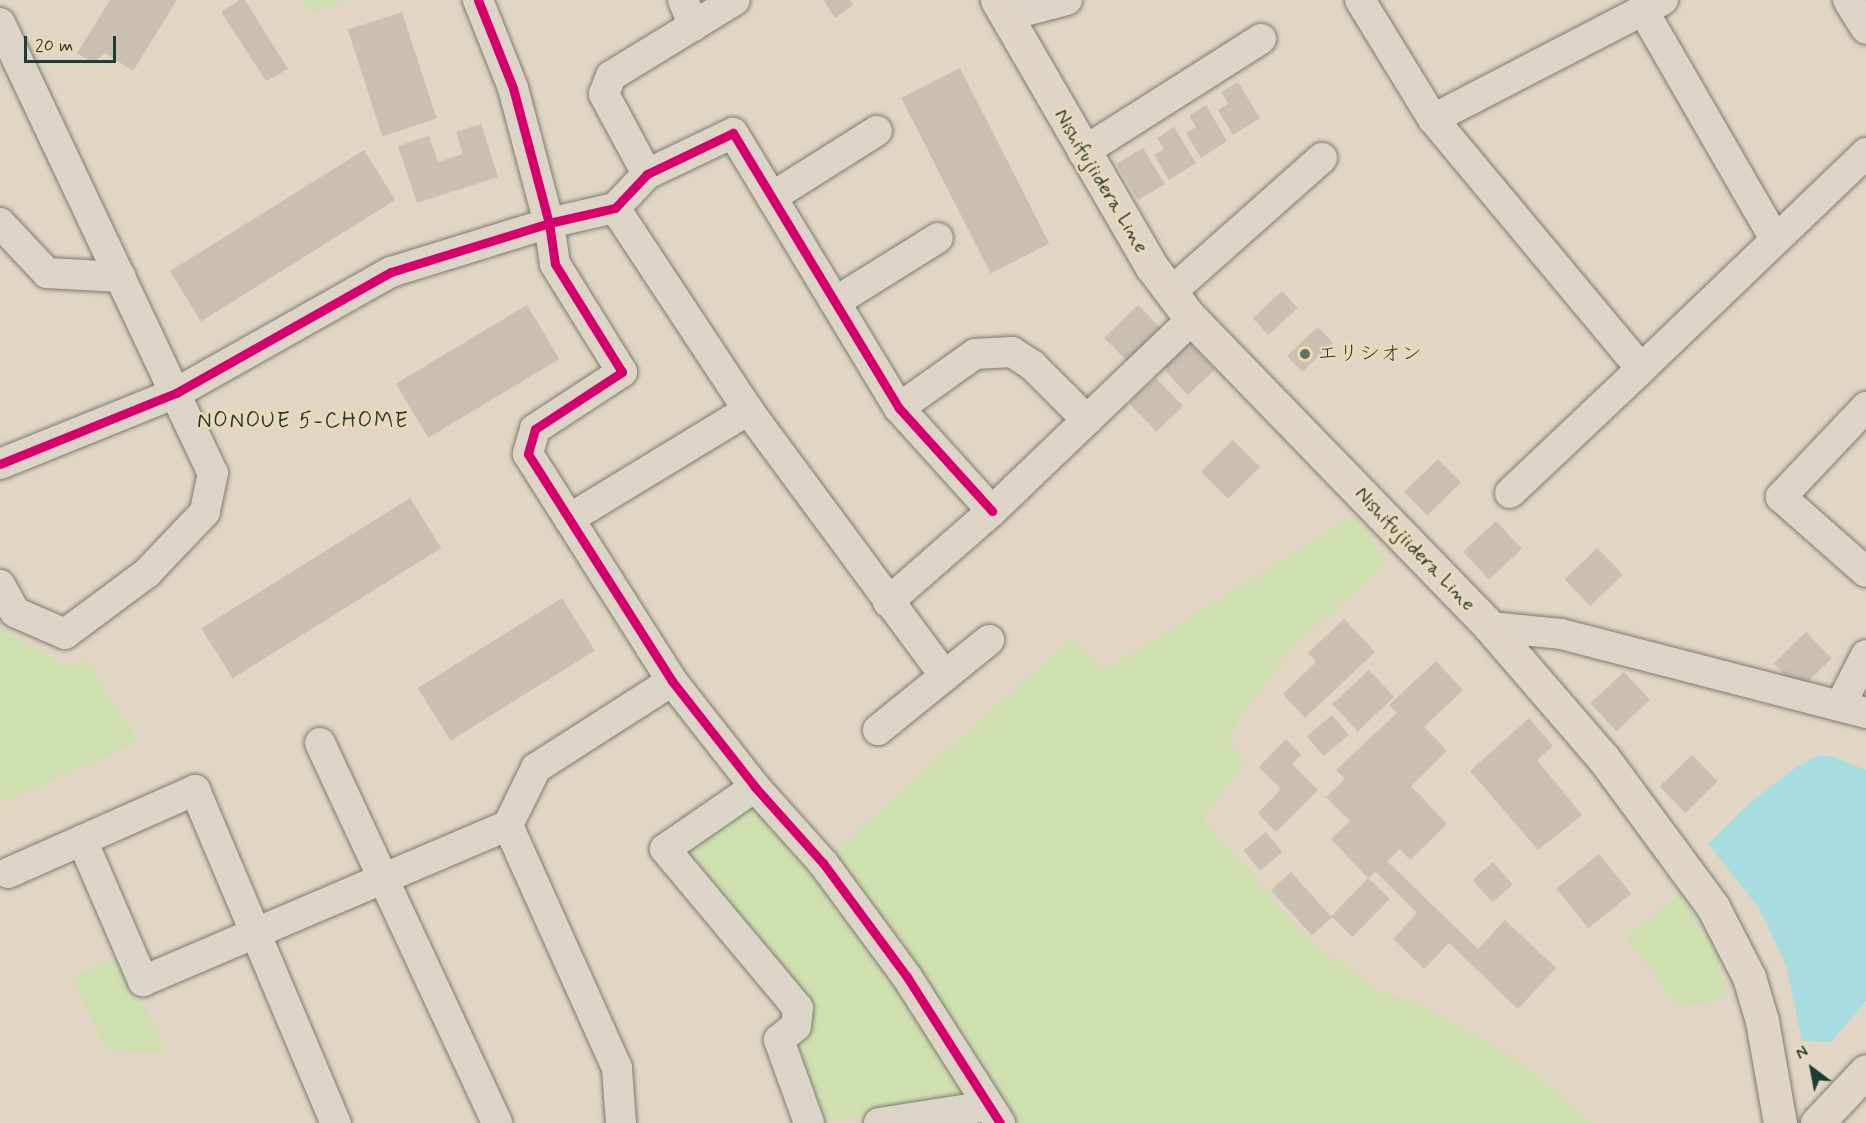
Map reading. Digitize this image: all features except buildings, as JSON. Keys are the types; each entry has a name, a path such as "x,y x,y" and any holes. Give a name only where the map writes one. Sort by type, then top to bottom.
{"main road":[{"name":"Nishifujiidera Line","path":"1001,8 1083,152 1171,292 1192,319 1490,627 1604,759 1723,923 1752,988 1780,1123"},
{"path":"1817,1123 1866,1071"}],"street":[{"path":"478,0 513,88 549,223 555,264 622,372 535,429 528,454 672,681 755,787 823,863 900,967 994,1115 879,1123"},
{"path":"647,174 604,94 611,76 689,13 735,0"},
{"path":"1001,8 1067,0"},
{"path":"1360,0 1432,119 1641,369"},
{"path":"1848,0 1866,29"},
{"path":"1432,119 1654,6 1774,239"},
{"path":"0,23 213,474 205,512 147,573 65,634 15,612 0,585"},
{"path":"1083,152 1261,39"},
{"path":"772,197 877,131"},
{"path":"1,462 176,393 391,272 549,223 615,208 647,174 733,133 899,408 992,511"},
{"path":"1510,493 1866,153"},
{"path":"1171,292 1322,158"},
{"path":"615,208 748,410 945,676"},
{"path":"0,223 47,273 121,277"},
{"path":"835,302 938,238"},
{"path":"888,602 992,511 1192,319"},
{"path":"899,408 975,354 1012,352 1032,365 1087,420"},
{"path":"1866,407 1781,497 1866,572"},
{"path":"569,519 748,410"},
{"path":"1490,627 1561,634 1853,710 1866,655"},
{"path":"878,730 989,640"},
{"path":"82,840 143,981 508,825 536,768 672,681"},
{"path":"321,743 497,1123"},
{"path":"755,787 665,849 798,1008 796,1026 779,1040 809,1123"},
{"path":"8,873 195,790 336,1123"},
{"path":"508,825 617,1068 621,1123"}],"green space":[{"path":"302,0 347,0 311,13"},
{"path":"1355,515 1386,563 1291,649 1227,736 1244,762 1203,820 1313,944 1382,992 1414,1002 1511,1055 1592,1123 1016,1123 832,854 1071,639 1103,671"},
{"path":"0,623 4,630 68,667 84,658 138,742 0,803"},
{"path":"753,799 820,873 973,1100 819,1122 791,1043 806,1032 679,851"},
{"path":"1679,893 1718,957 1726,999 1679,1007 1626,938"},
{"path":"122,956 165,1052 105,1050 73,977"}],"water":[{"path":"1819,755 1836,758 1866,770 1866,1001 1831,1042 1802,1041 1786,965 1759,908 1708,844 1752,801 1795,768"}],"cycle path":[{"path":"478,0 513,88 549,223 555,264 622,372 535,429 528,454 672,681 755,787 823,863 907,977 1000,1123"},
{"path":"0,464 176,393 391,272 549,223 615,208 647,174 733,133 899,408 992,511"}],"place":[{"name":"エリシオン","path":"1305,354"}],"district":[{"name":"NONOUE 5-CHOME","path":"303,422"}]}
